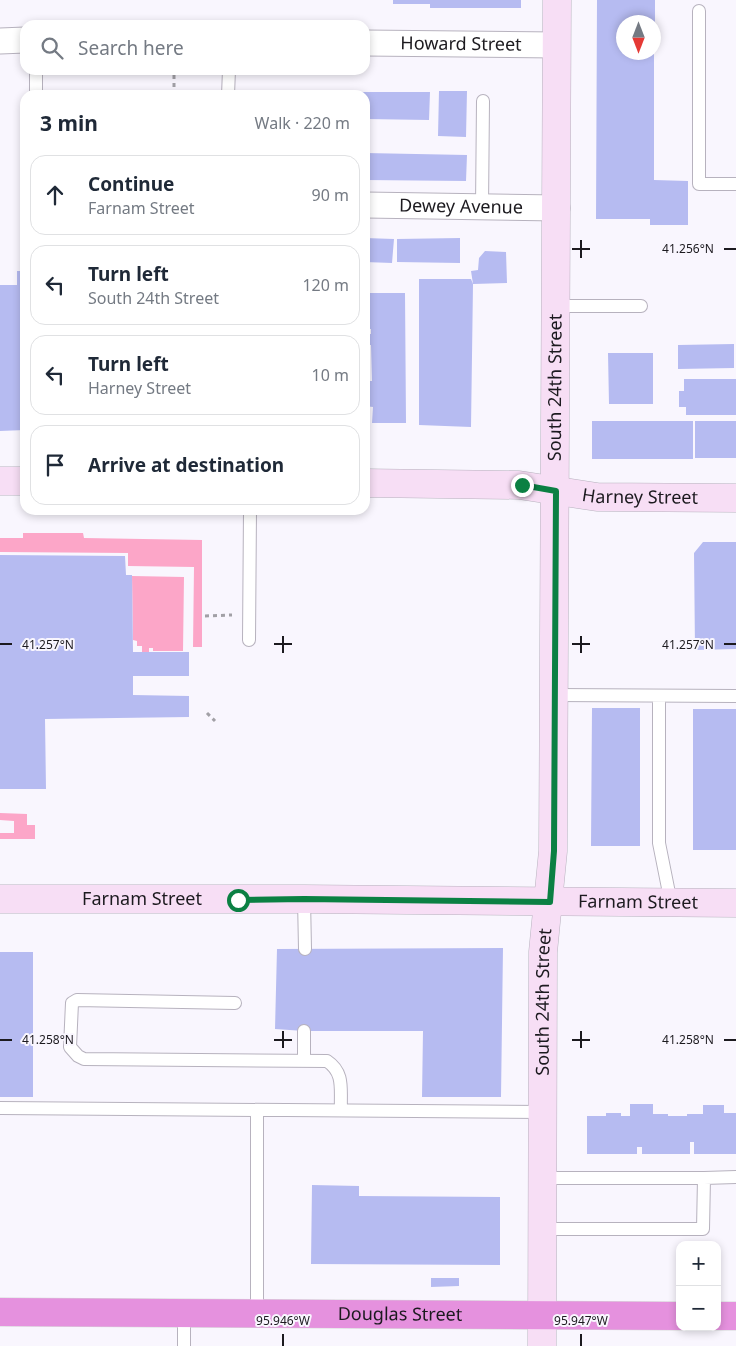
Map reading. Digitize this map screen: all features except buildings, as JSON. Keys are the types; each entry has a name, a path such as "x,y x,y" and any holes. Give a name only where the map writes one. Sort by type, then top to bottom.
{"highway":[{"name":"Douglas Street","path":"0,1312 676,1316"},
{"path":"721,1316 736,1316"}],"main road":[{"name":"South 24th Street","path":"542,1346 543,952 550,902 554,851 557,0"},
{"path":"0,481 20,481"},
{"name":"Harney Street","path":"370,483 519,485 597,497 736,498"},
{"name":"Farnam Street","path":"0,899 304,899 736,903"}],"street":[{"path":"0,41 20,40"},
{"name":"Howard Street","path":"370,43 557,45"},
{"name":"Dewey Avenue","path":"370,205 557,208"}],"lane":[{"path":"699,11 699,184 736,184"},
{"path":"36,75 36,90"},
{"path":"228,90 229,75"},
{"path":"482,207 483,101"},
{"path":"556,306 642,306"},
{"path":"249,640 250,515"},
{"path":"555,695 736,696"},
{"path":"659,696 659,843 671,903"},
{"path":"304,899 305,949"},
{"path":"235,1003 76,1000 72,1003 70,1047 78,1056 84,1059 327,1061 336,1066 340,1079 341,1110"},
{"path":"304,1031 304,1061"},
{"path":"0,1108 543,1112"},
{"path":"257,1110 257,1314"},
{"path":"542,1178 736,1177"},
{"path":"542,1229 703,1229 704,1178"},
{"path":"184,1313 184,1346"}],"path":[{"path":"174,75 174,90"},
{"path":"205,616 250,615"},
{"path":"207,713 215,721"}],"shaded area":[{"path":"23,533 83,533 84,538 202,540 202,647 193,647 194,567 128,566 128,553 0,552 0,538 23,538"},
{"path":"132,576 184,577 183,651 153,651 153,648 149,648 149,652 142,652 142,646 137,646 137,641 133,640"},
{"path":"0,813 27,814 27,825 35,825 35,839 0,839 0,833 14,833 14,821 0,820"}],"route":[{"path":"238,900 550,902 554,851 556,491 522,485"}]}
